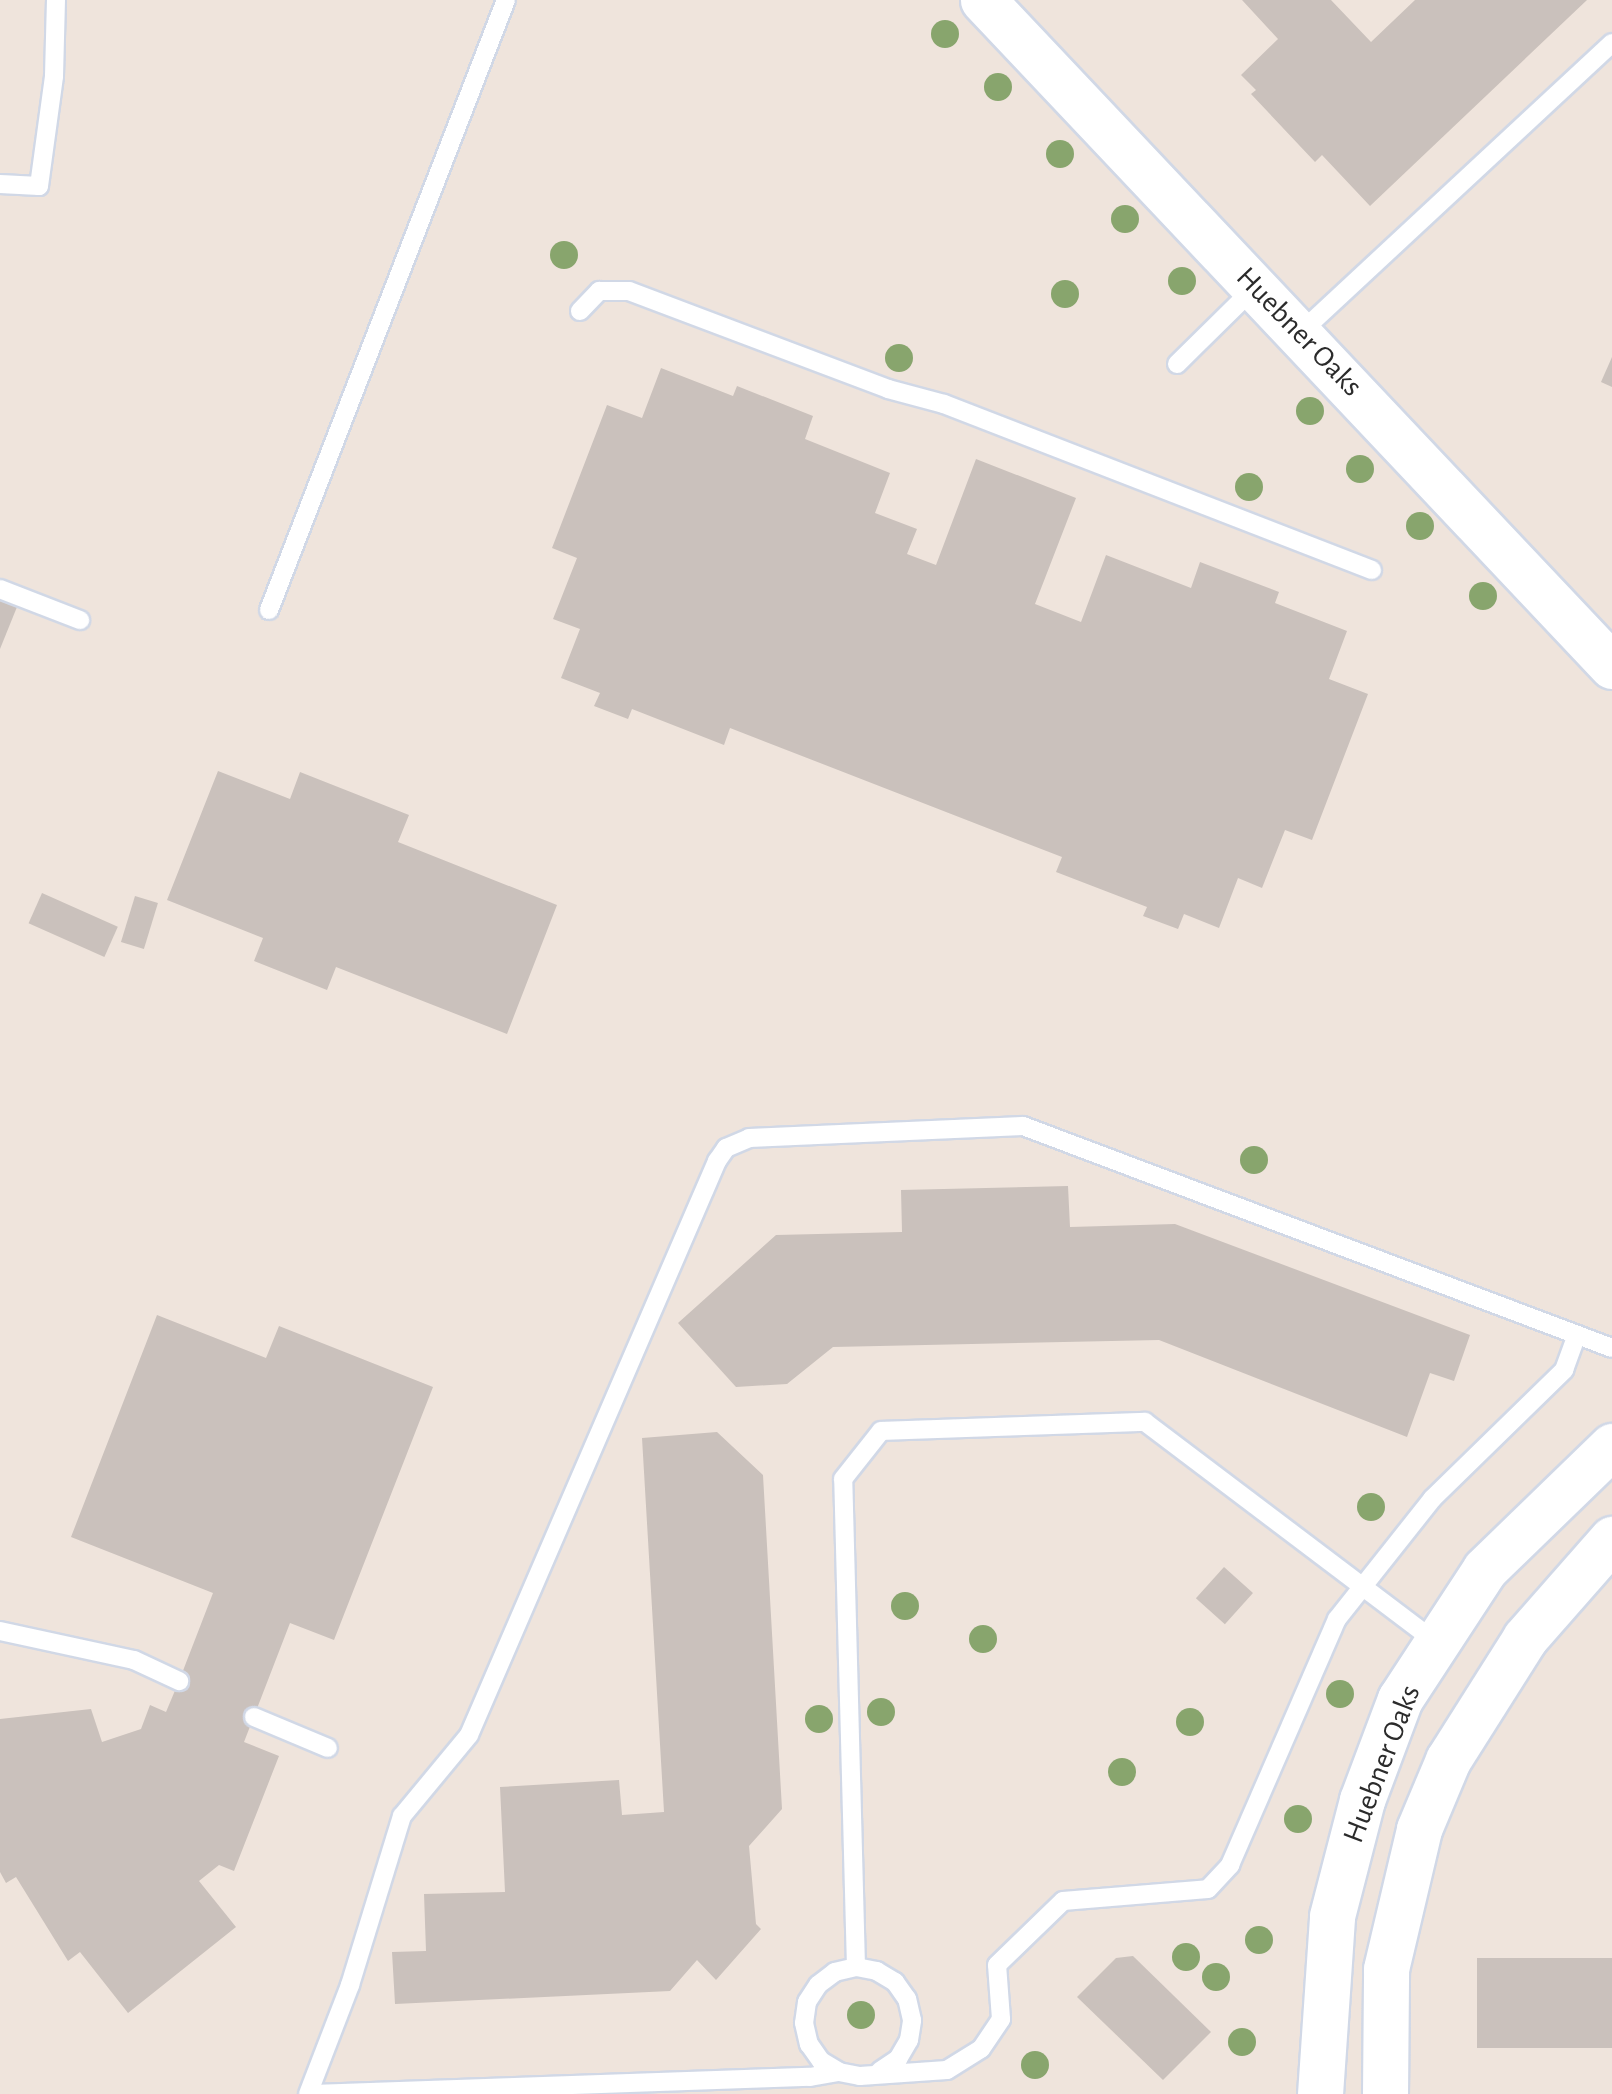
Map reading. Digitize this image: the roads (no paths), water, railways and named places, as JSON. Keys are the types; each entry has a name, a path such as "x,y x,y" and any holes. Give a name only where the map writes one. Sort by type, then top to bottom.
{"street":[{"name":"Huebner Oaks","path":"983,0 1612,666"},
{"name":"Huebner Oaks","path":"1320,2094 1332,1916 1362,1800 1394,1716 1485,1568 1612,1446"},
{"name":"Huebner Oaks","path":"1386,2094 1386,1969 1400,1892 1426,1812 1448,1760 1525,1638 1612,1539"}],"lane":[{"path":"0,184 40,186 54,76 56,0"},
{"path":"269,610 506,0"},
{"path":"1300,333 1612,43"},
{"path":"1177,364 1256,286"},
{"path":"580,311 599,291 629,291 888,389 944,404 1372,570"},
{"path":"0,589 80,620"},
{"path":"839,2072 810,2077 310,2094 350,1985 402,1816 469,1736 716,1161 726,1148 749,1138 1023,1126 1612,1348"},
{"path":"880,2071 947,2070 981,2049 1001,2019 997,1965 1063,1900 1208,1889 1230,1865 1314,1664 1337,1620 1432,1500 1564,1370 1576,1334"},
{"path":"856,1967 843,1479 881,1431 1145,1422 1436,1642"},
{"path":"0,1631 134,1660 179,1681"},
{"path":"254,1716 328,1748"},
{"path":"856,1967 877,1970 895,1982 908,1999 912,2020 909,2040 898,2058 880,2071 861,2085 821,2062 809,2044 804,2024 807,2002 818,1985 836,1972 856,1967"}]}
